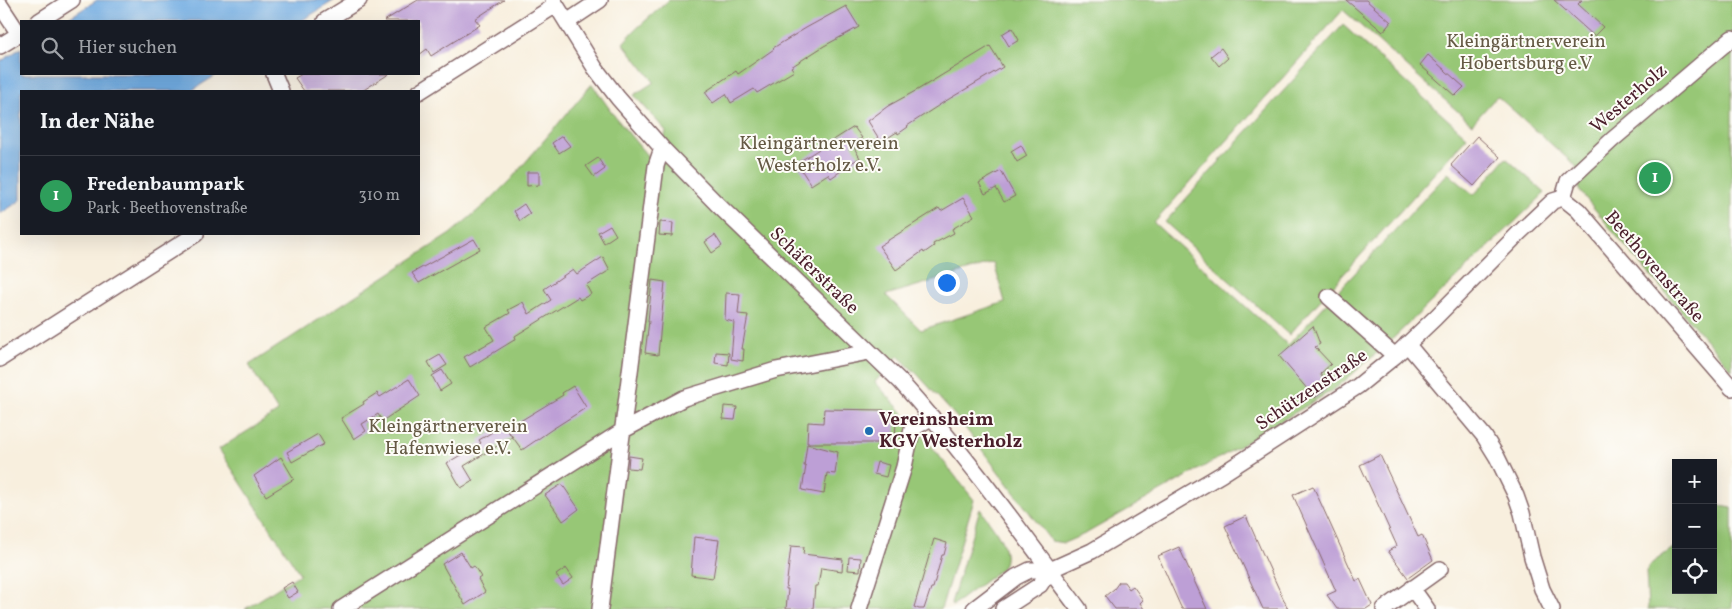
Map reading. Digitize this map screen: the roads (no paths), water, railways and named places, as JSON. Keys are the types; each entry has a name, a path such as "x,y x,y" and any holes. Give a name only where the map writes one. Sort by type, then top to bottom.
{"street":[{"path":"41,20 72,0"},
{"path":"327,20 359,0"},
{"path":"566,22 600,0"},
{"path":"420,91 555,2"},
{"name":"Schäferstraße","path":"555,2 595,68 618,98 662,148 716,203 900,382 932,417 1079,609"},
{"path":"0,5 20,34 0,46"},
{"name":"Westerholz","path":"1563,198 1568,182 1612,140 1732,38"},
{"path":"274,75 281,90"},
{"path":"600,609 656,166 662,148"},
{"name":"Schützenstraße","path":"974,609 1016,577 1030,570 1050,570 1083,556 1222,474 1358,386 1407,344 1553,202 1563,198"},
{"name":"Beethovenstraße","path":"1563,198 1578,210 1732,388"},
{"path":"0,359 194,235"},
{"path":"1329,298 1394,356"},
{"path":"1407,344 1484,436 1497,457 1519,504 1542,589 1552,609"},
{"path":"341,609 622,431 684,398 776,370 869,352"},
{"path":"859,609 904,467 912,429 932,417"},
{"path":"1384,609 1440,569"},
{"name":"Schützenstraße","path":"1003,609 1040,585 1050,570"},
{"path":"1412,588 1427,609"}],"water":[{"path":"97,0 335,0 303,20 66,20"},
{"path":"20,49 20,75 216,75 193,90 20,90 20,201 0,214 0,62"}],"place":[{"name":"Fredenbaumpark","path":"1655,178"},
{"name":"Vereinsheim KGV Westerholz","path":"869,431"}],"park label":[{"name":"Kleingärtnerverein Hobertsburg e.V","path":"1526,53"},
{"name":"Kleingärtnerverein Westerholz e.V.","path":"819,155"},
{"name":"Kleingärtnerverein Hafenwiese e.V.","path":"448,438"}]}
